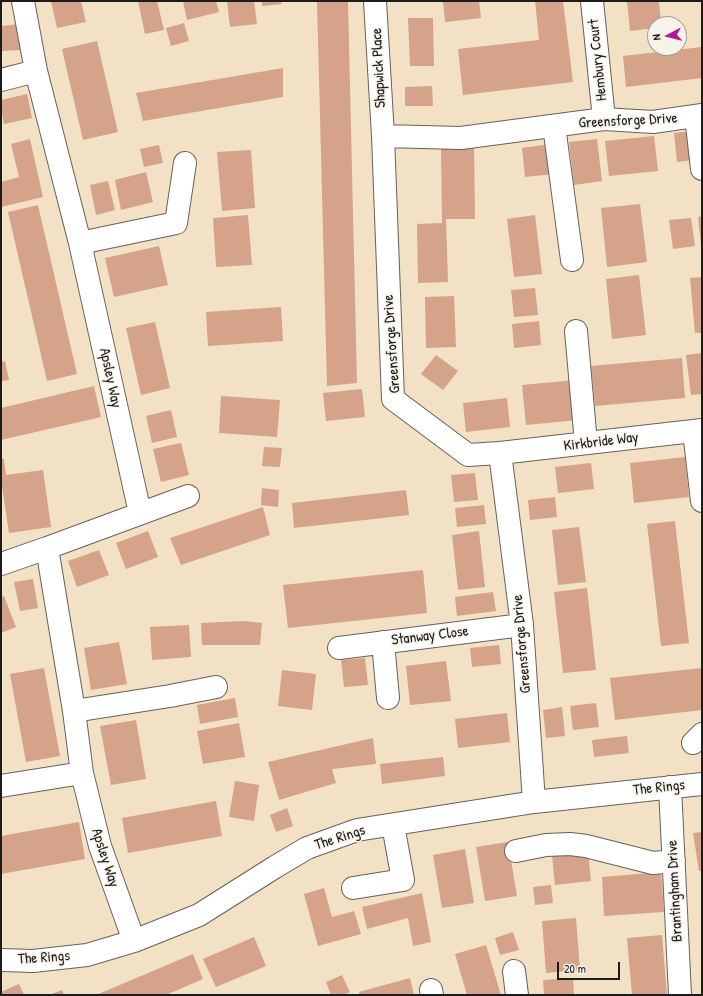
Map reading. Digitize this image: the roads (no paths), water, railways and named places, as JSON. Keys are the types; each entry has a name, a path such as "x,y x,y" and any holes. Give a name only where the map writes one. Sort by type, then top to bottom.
{"street":[{"name":"Apsley Way","path":"23,1 36,71 80,243 140,513"},
{"name":"Shapwick Place","path":"375,1 383,136"},
{"name":"Hembury Court","path":"592,1 604,120"},
{"path":"1,80 36,71"},
{"path":"699,116 702,169"},
{"name":"Greensforge Drive","path":"534,802 522,625 500,453 468,455 393,398 383,136 461,138 604,120 653,122 699,116"},
{"path":"554,126 572,260"},
{"path":"80,243 176,223 185,163"},
{"path":"576,331 586,443"},
{"path":"698,430 702,501"},
{"name":"Kirkbride Way","path":"500,453 698,430"},
{"path":"1,564 188,496"},
{"name":"Apsley Way","path":"47,548 74,711 82,773 100,846 134,941"},
{"name":"Stanway Close","path":"338,648 522,625"},
{"path":"383,642 388,698"},
{"path":"74,711 170,696 216,687"},
{"path":"1,786 82,773"},
{"name":"The Rings","path":"1,960 33,961 87,955 134,941 199,915 307,848 357,830 534,802 702,784"},
{"name":"Brantingham Drive","path":"670,787 680,995"},
{"path":"353,888 403,880 393,825"},
{"path":"516,852 546,845 570,844 586,846 653,863 674,861"},
{"path":"514,971 517,995"}]}
